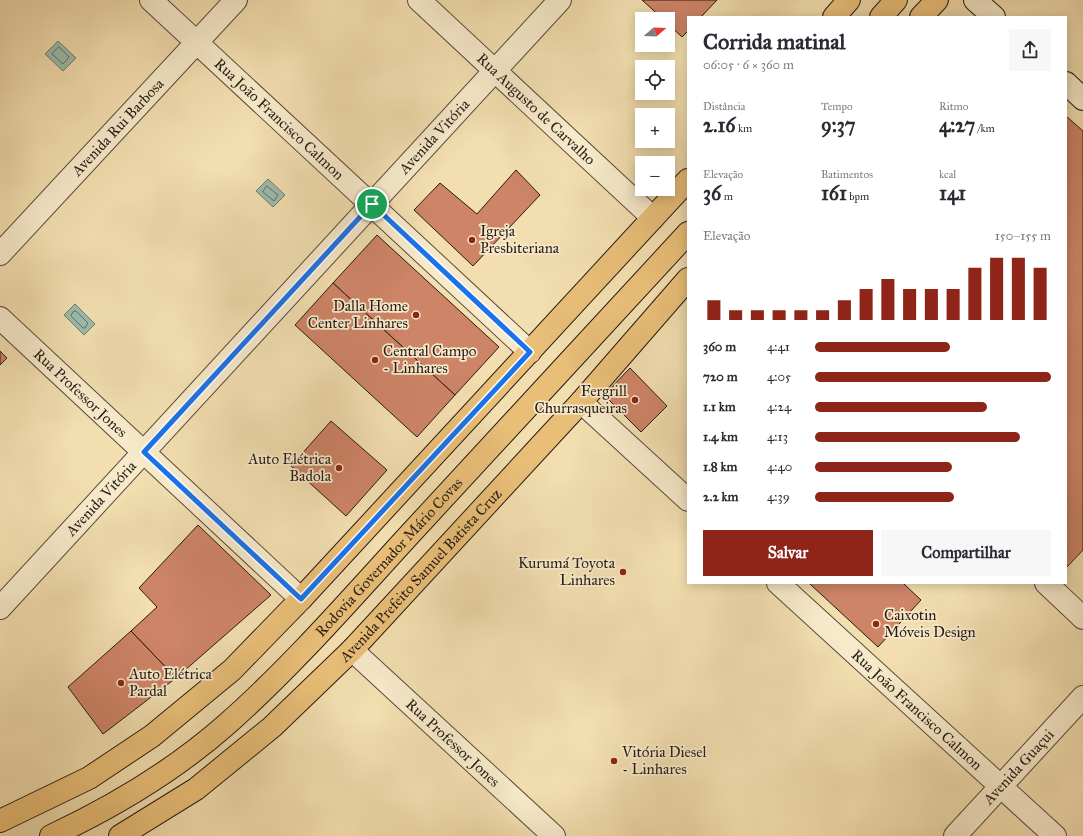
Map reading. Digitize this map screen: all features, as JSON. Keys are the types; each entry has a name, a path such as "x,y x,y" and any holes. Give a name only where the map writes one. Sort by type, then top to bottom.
{"main road":[{"path":"835,16 849,0"},
{"path":"882,16 896,0"},
{"path":"922,16 937,0"},
{"path":"0,821 89,778 152,736 232,670 301,599 687,181"},
{"name":"Rodovia Governador Mário Covas","path":"51,836 72,826 147,783 190,753 226,725 263,691 342,608 687,234"},
{"name":"Avenida Prefeito Samuel Batista Cruz","path":"124,835 196,789 220,770 272,727 352,650 581,402 687,280"}],"street":[{"name":"Rua João Francisco Calmon","path":"151,0 530,352"},
{"name":"Avenida Rui Barbosa","path":"0,254 236,0"},
{"name":"Rua Augusto de Carvalho","path":"419,0 654,218"},
{"name":"Avenida Vitória","path":"0,608 560,0"},
{"path":"975,0 993,16"},
{"path":"1067,84 1083,99"},
{"name":"Rua Professor Jones","path":"0,318 301,599"},
{"path":"581,402 687,499"},
{"name":"Rua João Francisco Calmon","path":"779,584 1055,836"},
{"path":"1047,584 1083,618"},
{"name":"Rua Professor Jones","path":"352,650 547,834"},
{"name":"Avenida Guaçui","path":"954,836 1083,697"}],"water":[{"path":"58,41 76,58 63,71 45,54"},
{"path":"268,179 285,195 273,207 256,191"},
{"path":"75,304 95,324 84,335 64,315"}],"building":[{"path":"642,0 717,0 702,16 687,16 687,32 682,37 675,30 675,12 655,12"},
{"path":"1067,117 1083,131 1083,550 1067,567"},
{"name":"Igreja Presbiteriana","path":"516,170 540,195 473,266 414,210 440,183 477,214"},
{"name":"Dalla Home Center Linhares","path":"377,235 499,347 455,395 333,283"},
{"name":"Central Campo - Linhares","path":"333,283 455,395 417,437 295,325"},
{"path":"0,351 7,358 0,365"},
{"name":"Fergrill Churrasqueiras","path":"630,368 667,406 641,432 604,395"},
{"name":"Auto Elétrica Badola","path":"331,421 387,470 346,516 291,466"},
{"path":"198,525 271,595 176,678 131,631 157,607 139,588"},
{"name":"Caixotin Móveis Design","path":"810,584 904,584 921,600 878,647"},
{"name":"Auto Elétrica Pardal","path":"131,631 176,678 103,734 68,687"}],"place":[{"name":"Igreja Presbiteriana","path":"472,240"},
{"name":"Dalla Home Center Linhares","path":"416,315"},
{"name":"Central Campo - Linhares","path":"375,360"},
{"name":"Fergrill Churrasqueiras","path":"635,400"},
{"name":"Auto Elétrica Badola","path":"339,468"},
{"name":"Kurumá Toyota Linhares","path":"623,572"},
{"name":"Caixotin Móveis Design","path":"876,624"},
{"name":"Auto Elétrica Pardal","path":"121,683"},
{"name":"Vitória Diesel - Linhares","path":"614,761"}],"route":[{"path":"372,204 530,352 301,599 144,452 372,204"}]}
